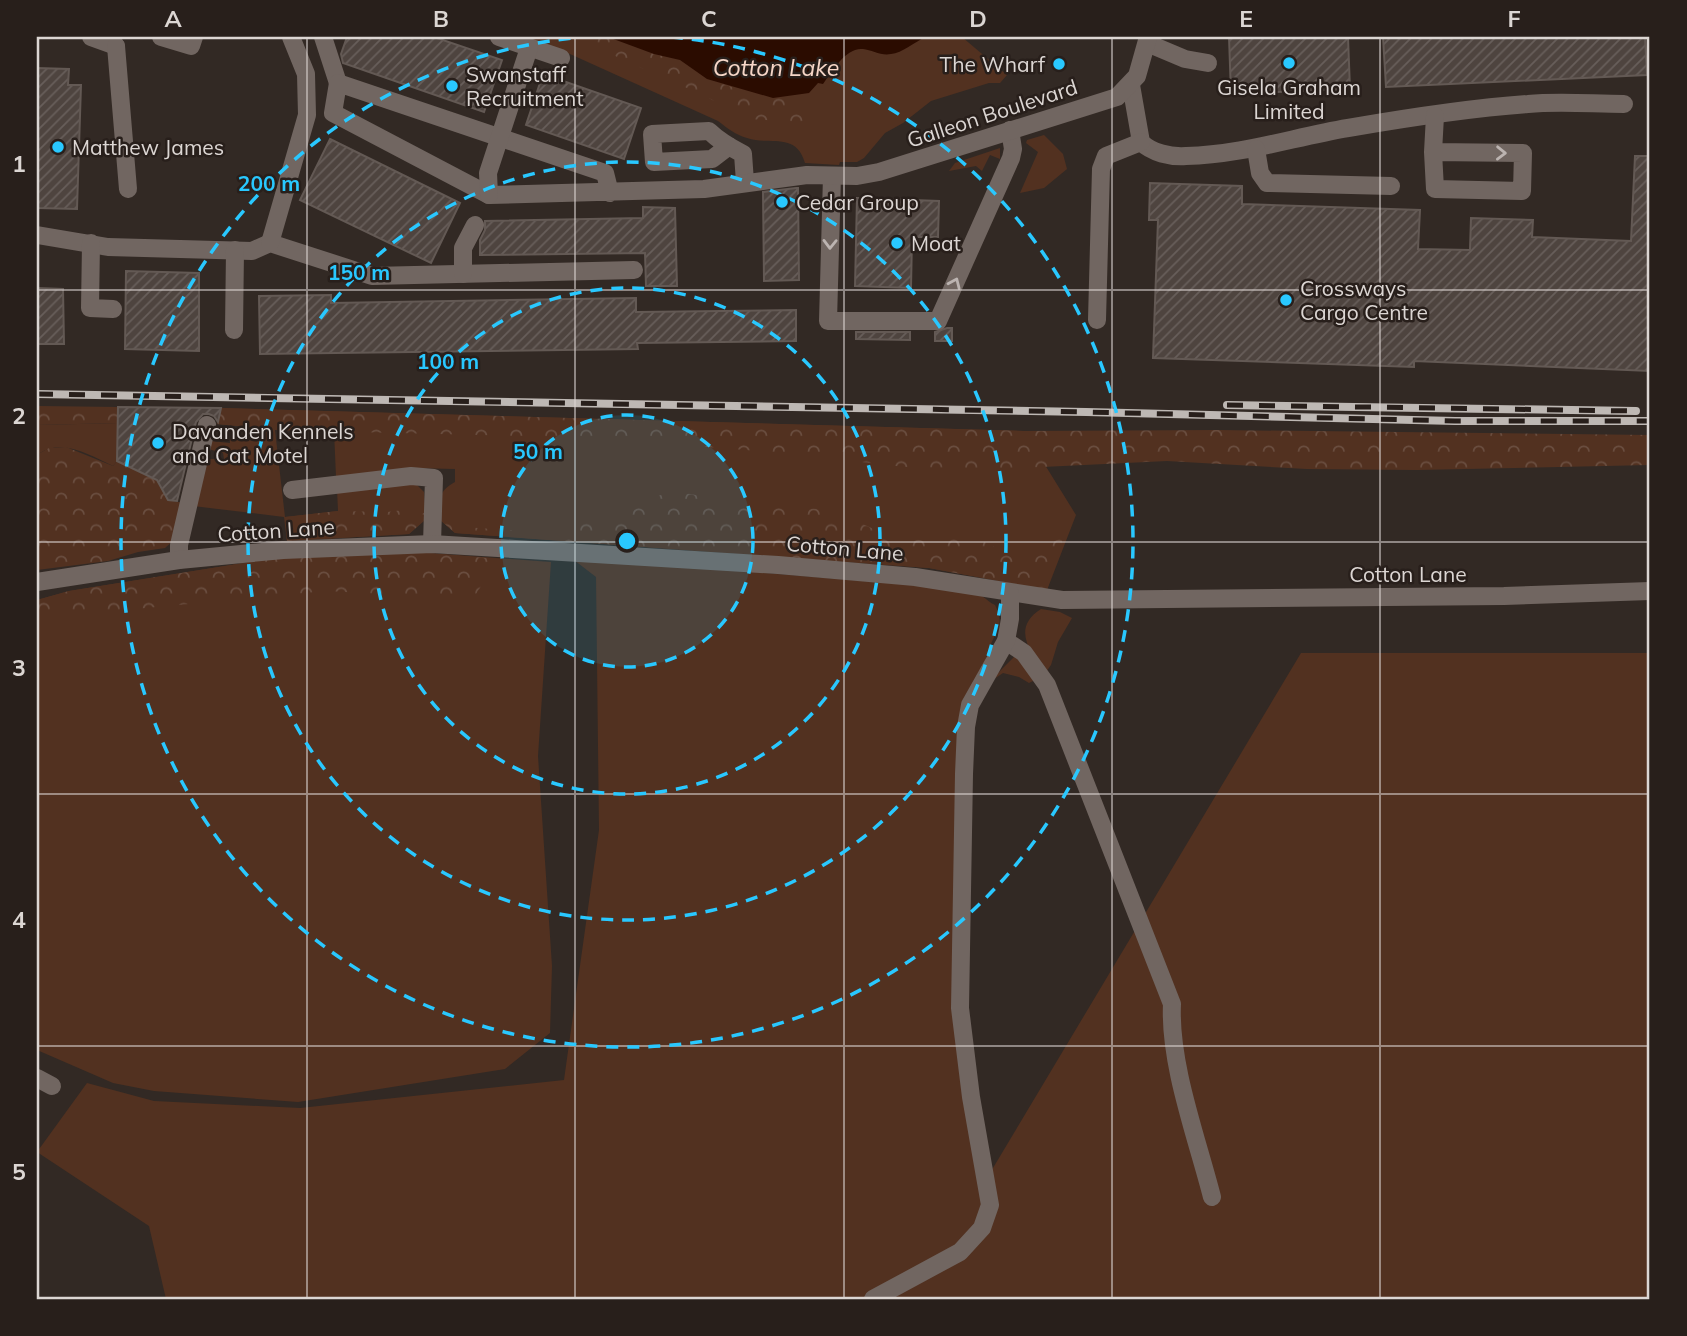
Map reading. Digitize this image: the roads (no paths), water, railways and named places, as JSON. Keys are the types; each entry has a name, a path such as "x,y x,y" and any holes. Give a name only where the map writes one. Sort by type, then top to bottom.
{"street":[{"path":"91,37 123,41 128,189"},
{"path":"162,37 191,46 194,37"},
{"path":"270,243 307,115 306,74 291,37"},
{"path":"323,37 338,83 332,113 489,195"},
{"path":"499,37 561,58"},
{"path":"1208,63 1185,59 1148,40 1140,69 1131,85 1141,142 1147,148 1166,155 1226,154 1345,128 1413,117 1529,104 1625,104"},
{"path":"489,195 488,173 529,48"},
{"path":"338,83 605,173 610,193"},
{"name":"Galleon Boulevard","path":"489,195 704,190 745,182 811,176 857,176 879,172 1117,97 1131,85"},
{"path":"1433,152 1523,153 1522,191 1436,190 1433,152 1435,116"},
{"path":"832,176 828,321 938,321 1011,158 1013,149 1010,130"},
{"path":"1097,320 1101,169 1106,156 1141,142"},
{"path":"729,146 743,154 745,182"},
{"path":"1256,149 1260,173 1267,183 1391,186"},
{"path":"463,274 463,248 475,225"},
{"path":"37,235 108,247 252,251 270,243 372,275 634,270"},
{"path":"91,243 90,308 113,309"},
{"path":"234,330 235,250"},
{"path":"179,560 179,545 207,425"},
{"path":"292,490 411,476 435,478 432,544"},
{"name":"Cotton Lane","path":"37,582 179,560 283,550 432,544 792,566 946,580 1062,600 1504,596 1650,591"},
{"path":"873,1299 960,1252 982,1228 990,1205 971,1097 960,1008 964,774 970,705 1006,641 1010,619 1010,593"},
{"path":"1006,641 1024,653 1046,685 1172,1004 1171,1023 1182,1085 1212,1197"}],"water":[{"name":"Cotton Lake","path":"608,37 925,37 904,50 891,54 857,49 845,56 823,84 818,83 809,93 773,98 707,79 680,60 654,54"}],"railway":[{"path":"37,394 1455,421 1650,421"},
{"path":"1227,405 1636,411"}],"place":[{"name":"Gisela Graham Limited","path":"1289,63"},
{"name":"The Wharf","path":"1059,64"},
{"name":"Swanstaff Recruitment","path":"452,86"},
{"name":"Matthew James","path":"58,147"},
{"name":"Cedar Group","path":"782,202"},
{"name":"Moat","path":"897,243"},
{"name":"Crossways Cargo Centre","path":"1286,300"},
{"name":"Davanden Kennels and Cat Motel","path":"158,443"}]}
